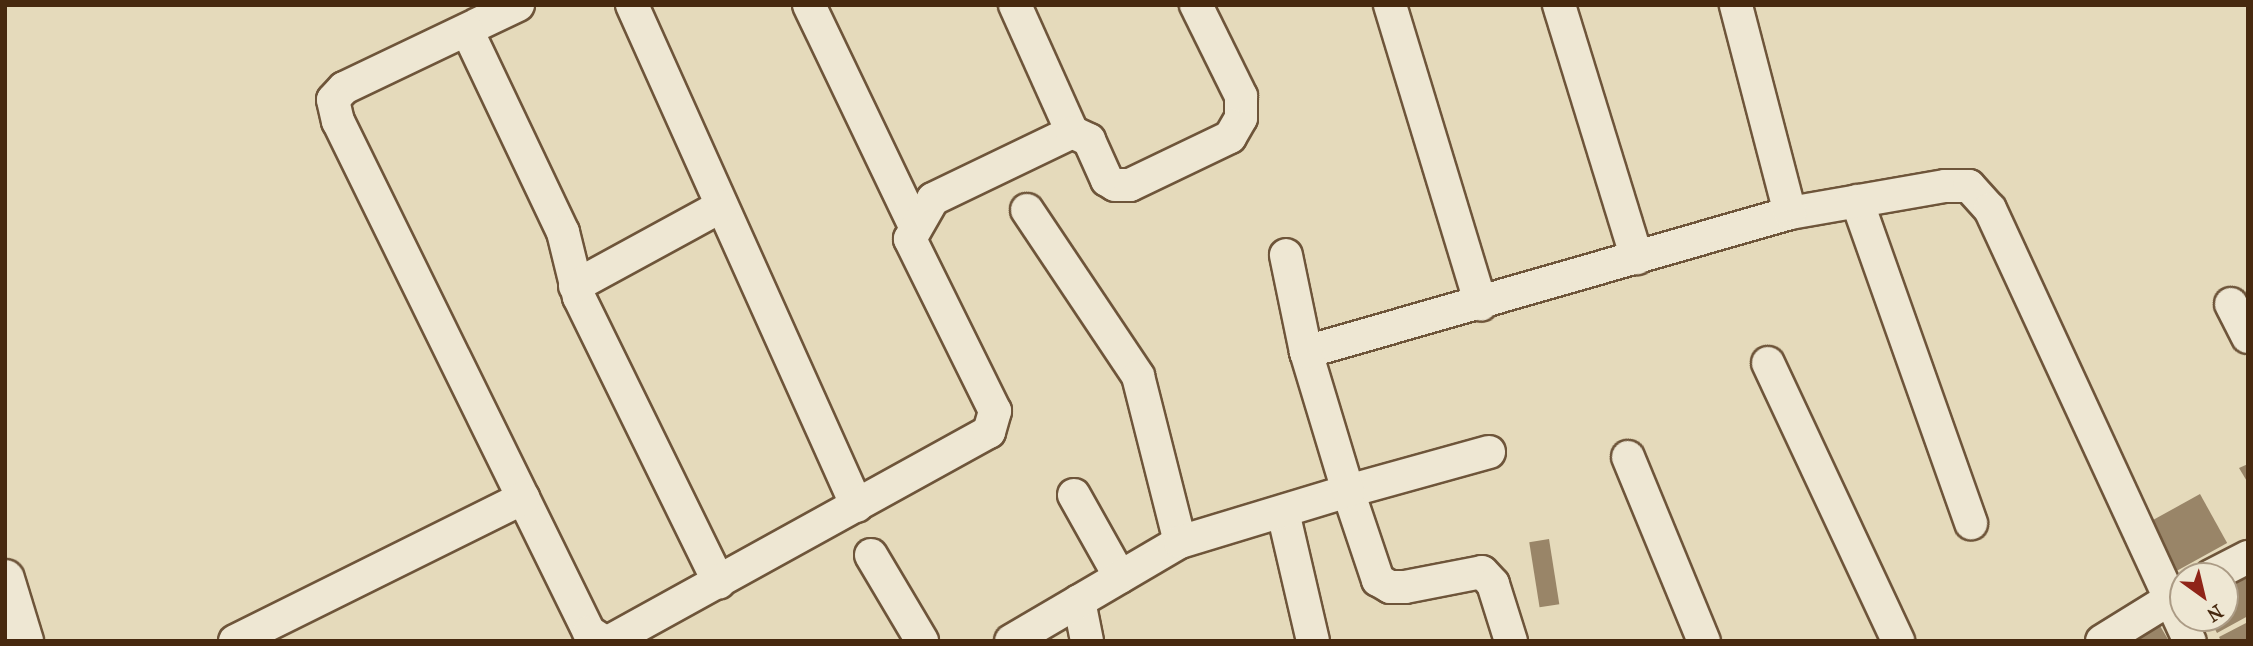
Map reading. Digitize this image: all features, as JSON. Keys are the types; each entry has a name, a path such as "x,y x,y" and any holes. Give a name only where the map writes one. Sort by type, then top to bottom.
{"street":[{"path":"518,5 344,88 333,100 338,121 589,632 603,641"},
{"path":"632,5 857,506"},
{"path":"809,5 916,228"},
{"path":"1015,5 1072,132 1089,140 1107,180 1115,185 1130,185 1230,137 1241,118 1241,96 1196,5"},
{"path":"1390,5 1480,305"},
{"path":"1559,5 1637,257"},
{"path":"1736,5 1790,213"},
{"path":"467,30 563,233 575,286 719,583"},
{"path":"610,641 989,432 995,422 995,411 914,252 910,239 933,199 1072,132"},
{"path":"1306,352 1480,305 1790,213 1945,186 1969,186 1990,209 2169,580"},
{"path":"1857,201 1971,523"},
{"path":"575,286 722,206"},
{"path":"1027,210 1138,376 1180,542"},
{"path":"1286,255 1306,352 1378,580 1390,587 1405,587 1482,572 1493,584 1511,641"},
{"path":"2231,304 2248,337"},
{"path":"1768,363 1898,641"},
{"path":"1011,641 1180,542 1489,452"},
{"path":"1628,457 1704,641"},
{"path":"1074,495 1120,577"},
{"path":"235,641 523,498"},
{"path":"1283,512 1313,641"},
{"path":"871,555 922,641"},
{"path":"5,579 24,641"},
{"path":"2102,641 2169,598"},
{"path":"1079,601 1087,641"}],"building":[{"path":"2248,464 2248,483 2239,468"},
{"path":"2200,494 2227,543 2193,562 2169,564 2147,524"},
{"path":"1549,539 1559,604 1540,607 1529,542"},
{"path":"2248,571 2248,616 2239,621 2239,575"},
{"path":"2156,619 2169,641 2121,641"},
{"path":"2248,622 2248,641 2221,641 2219,637 2229,632 2239,632 2239,627"}]}
